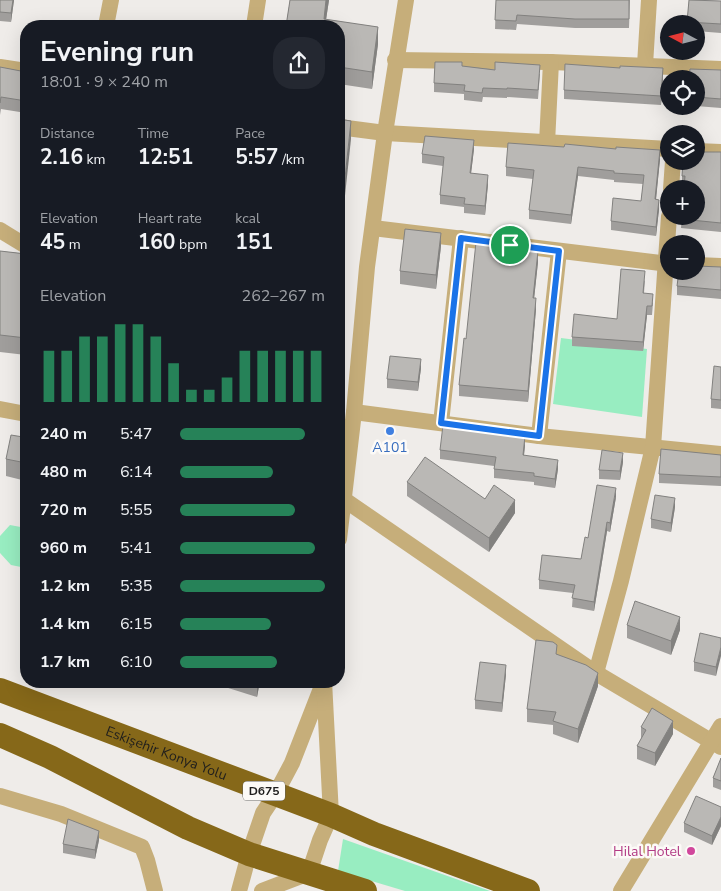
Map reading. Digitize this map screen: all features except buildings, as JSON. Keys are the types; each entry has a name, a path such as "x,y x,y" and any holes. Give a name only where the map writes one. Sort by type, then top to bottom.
{"highway":[{"name":"Eskişehir Konya Yolu","path":"0,690 331,815 374,834 528,891"},
{"path":"0,735 50,757 188,828 249,854 365,891"}],"street":[{"path":"107,20 110,0"},
{"path":"255,20 258,0"},
{"path":"345,472 354,412 367,267 395,60 406,0"},
{"path":"645,65 649,0"},
{"path":"395,60 551,62 721,69"},
{"path":"548,143 551,62"},
{"path":"0,67 20,70"},
{"path":"345,128 385,133 660,149"},
{"path":"705,151 721,152"},
{"path":"373,228 660,262"},
{"path":"0,230 20,242"},
{"path":"441,423 461,238"},
{"path":"539,436 559,251"},
{"path":"705,265 721,266"},
{"path":"596,673 621,581 653,447 666,280"},
{"path":"0,409 20,413"},
{"path":"354,412 539,436 721,454"},
{"path":"345,501 596,673 716,745"},
{"path":"239,891 263,813 292,763 322,688"},
{"path":"262,891 309,873 331,815 324,688"},
{"path":"621,891 716,745 721,726"},
{"path":"0,796 61,814 142,847 148,860 154,891"}],"green space":[{"path":"561,338 647,349 642,417 553,404"},
{"path":"10,525 20,527 20,567 11,565 0,553 0,536"},
{"path":"343,839 490,891 405,891 338,871"}],"place":[{"name":"A101","path":"390,431"},
{"name":"Hilal Hotel","path":"691,851"}],"route":[{"path":"461,238 510,245 559,251 539,436 441,423 461,238"}]}
